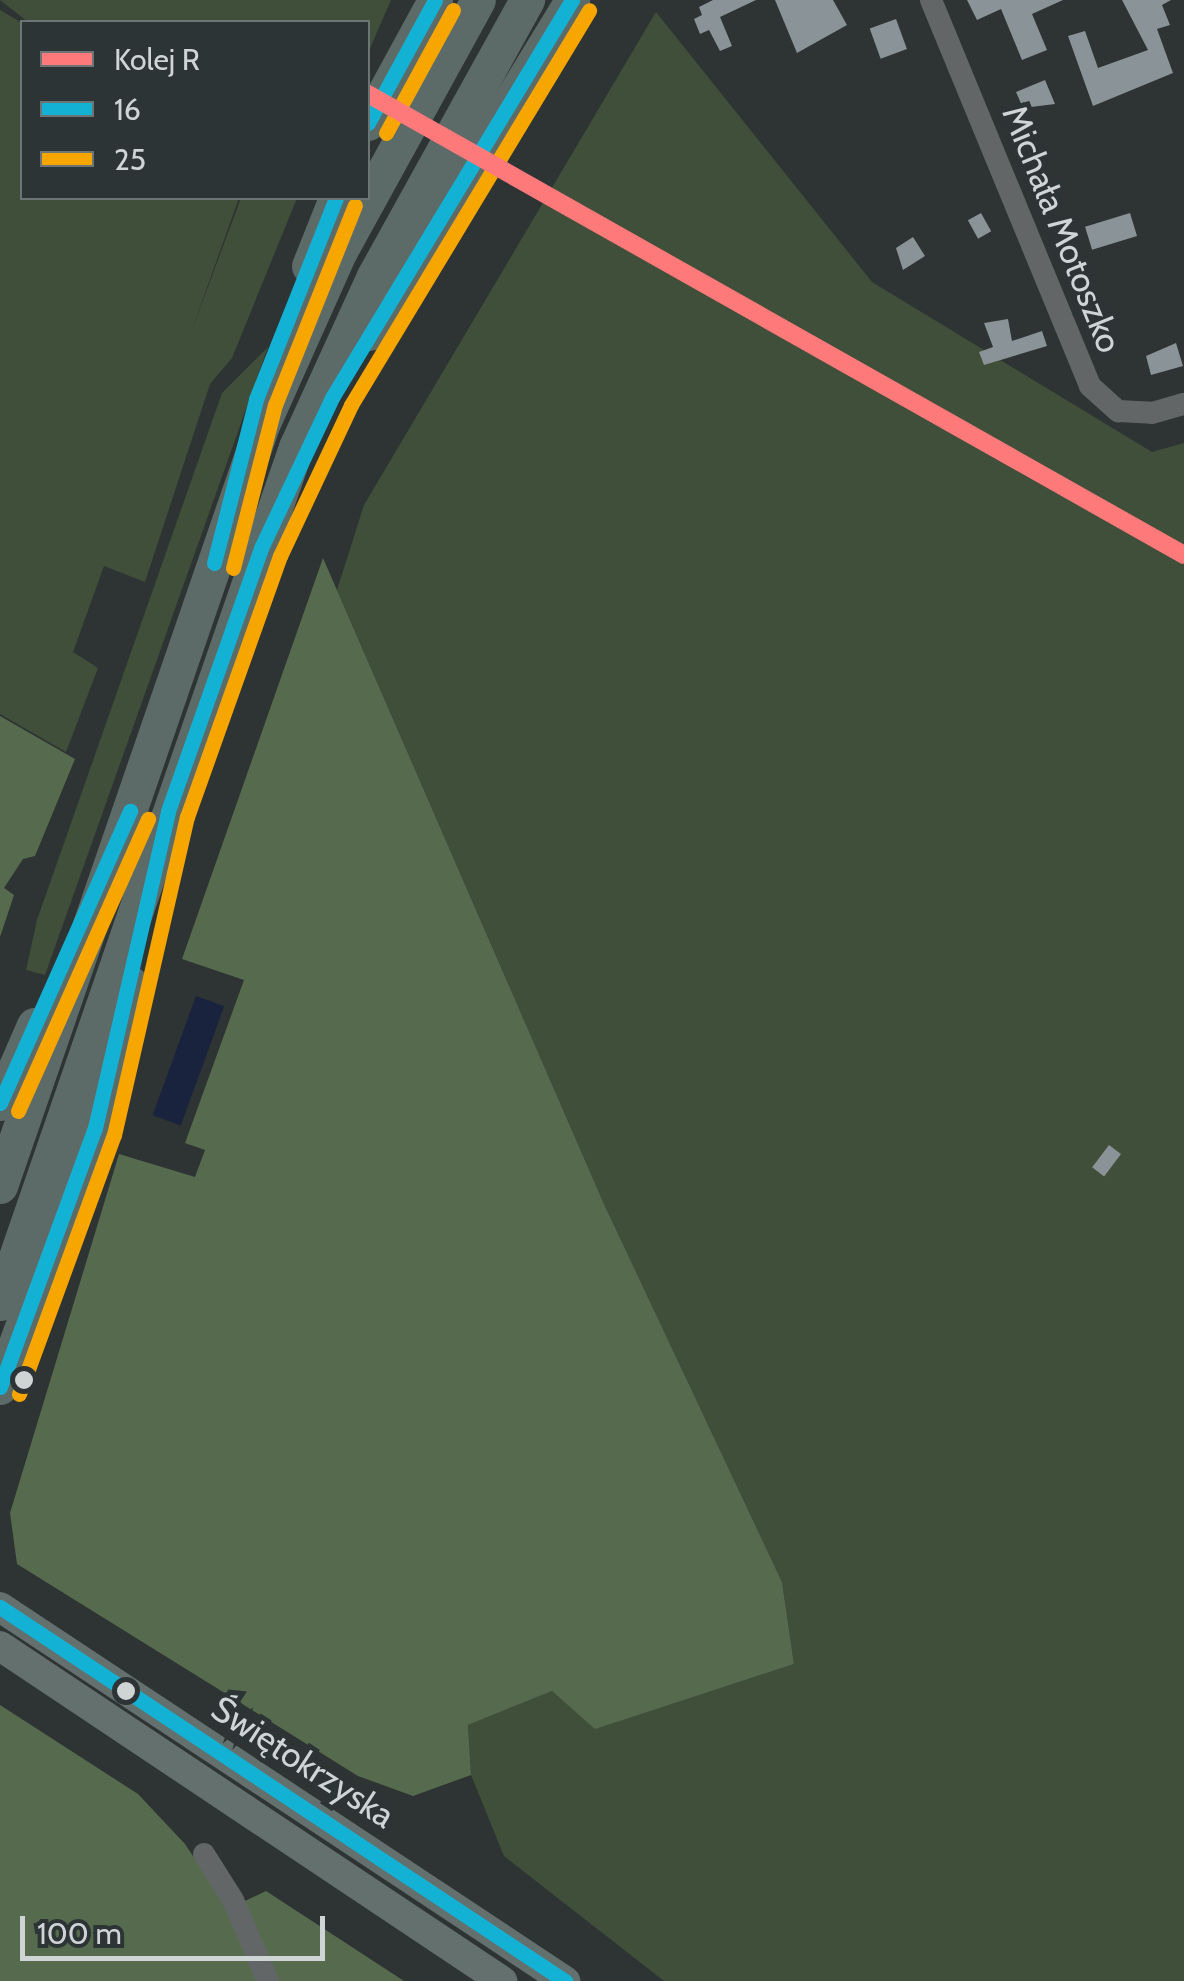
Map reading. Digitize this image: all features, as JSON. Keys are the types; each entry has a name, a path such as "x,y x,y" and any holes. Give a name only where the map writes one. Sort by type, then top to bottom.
{"highway":[{"path":"370,119 435,0"},
{"path":"370,197 478,0"},
{"path":"0,1303 168,811 330,366 468,137 526,0"},
{"path":"468,137 572,0"},
{"path":"229,520 256,399 335,200"},
{"path":"0,1186 229,520 301,328 368,200"},
{"path":"0,1388 95,1128 168,811"},
{"path":"0,1102 122,834"}],"main road":[{"name":"Świętokrzyska","path":"0,1607 564,1981"},
{"name":"Świętokrzyska","path":"0,1646 502,1981"}],"street":[{"name":"Michała Motoszko","path":"931,0 1090,386 1118,410 1152,414 1184,404"},
{"path":"204,1854 233,1900 268,1981"}],"green space":[{"path":"0,0 391,0 370,48 370,20 25,20"},
{"path":"0,10 20,22 20,200 238,200 190,335 240,200 296,200 232,358 210,384 145,582 104,566 73,652 98,668 66,752 0,714"},
{"path":"656,12 872,282 1152,452 1184,443 1184,1981 664,1981 504,1856 471,1775 468,1725 552,1691 595,1728 794,1664 782,1582 604,1204 337,590 364,505"},
{"path":"268,347 45,975 26,970 37,920 222,393"},
{"path":"323,558 604,1204 782,1582 794,1664 595,1729 552,1691 468,1725 471,1775 413,1796 358,1776 17,1564 10,1513 119,1154 195,1177 205,1150 185,1143 244,980 182,959"},
{"path":"0,716 75,759 35,856 23,859 4,888 14,895 0,937"},
{"path":"0,1705 138,1794 185,1844 228,1909 266,1891 404,1981 0,1981"}],"water":[{"path":"196,996 224,1006 181,1126 153,1115"}],"building":[{"path":"713,0 756,0 720,17 732,46 720,51 709,30 700,34 694,19 702,15 699,7"},
{"path":"775,0 833,0 847,25 797,53"},
{"path":"967,0 1063,0 1032,14 1047,50 1022,60 1001,9 977,20"},
{"path":"1122,0 1171,0 1162,5 1170,25 1157,29 1173,73 1093,106 1068,36 1085,31 1098,68 1148,50"},
{"path":"896,19 907,49 881,59 870,29"},
{"path":"1045,80 1055,104 1023,108 1016,92"},
{"path":"981,213 991,231 978,239 968,220"},
{"path":"1130,213 1137,236 1092,250 1085,227"},
{"path":"913,237 925,256 903,270 896,248"},
{"path":"1008,319 1012,341 1042,331 1047,346 984,365 979,352 993,347 984,323"},
{"path":"1176,343 1183,366 1151,375 1146,356"},
{"path":"1109,1145 1121,1154 1104,1176 1092,1167"}],"rail line":[{"name":"R","path":"370,95 1184,555"}],"transit line":[{"name":"16","path":"370,119 435,0"},
{"name":"16","path":"0,1387 95,1128 168,811 261,548 333,396 572,0"},
{"name":"25","path":"386,133 453,10"},
{"name":"25","path":"19,1394 114,1135 187,817 280,556 351,405 589,10"},
{"name":"16","path":"214,563 256,399 335,200"},
{"name":"25","path":"233,568 275,405 355,205"},
{"name":"16","path":"0,1103 130,811"},
{"name":"25","path":"18,1111 148,819"},
{"name":"16","path":"0,1607 565,1981"}]}
